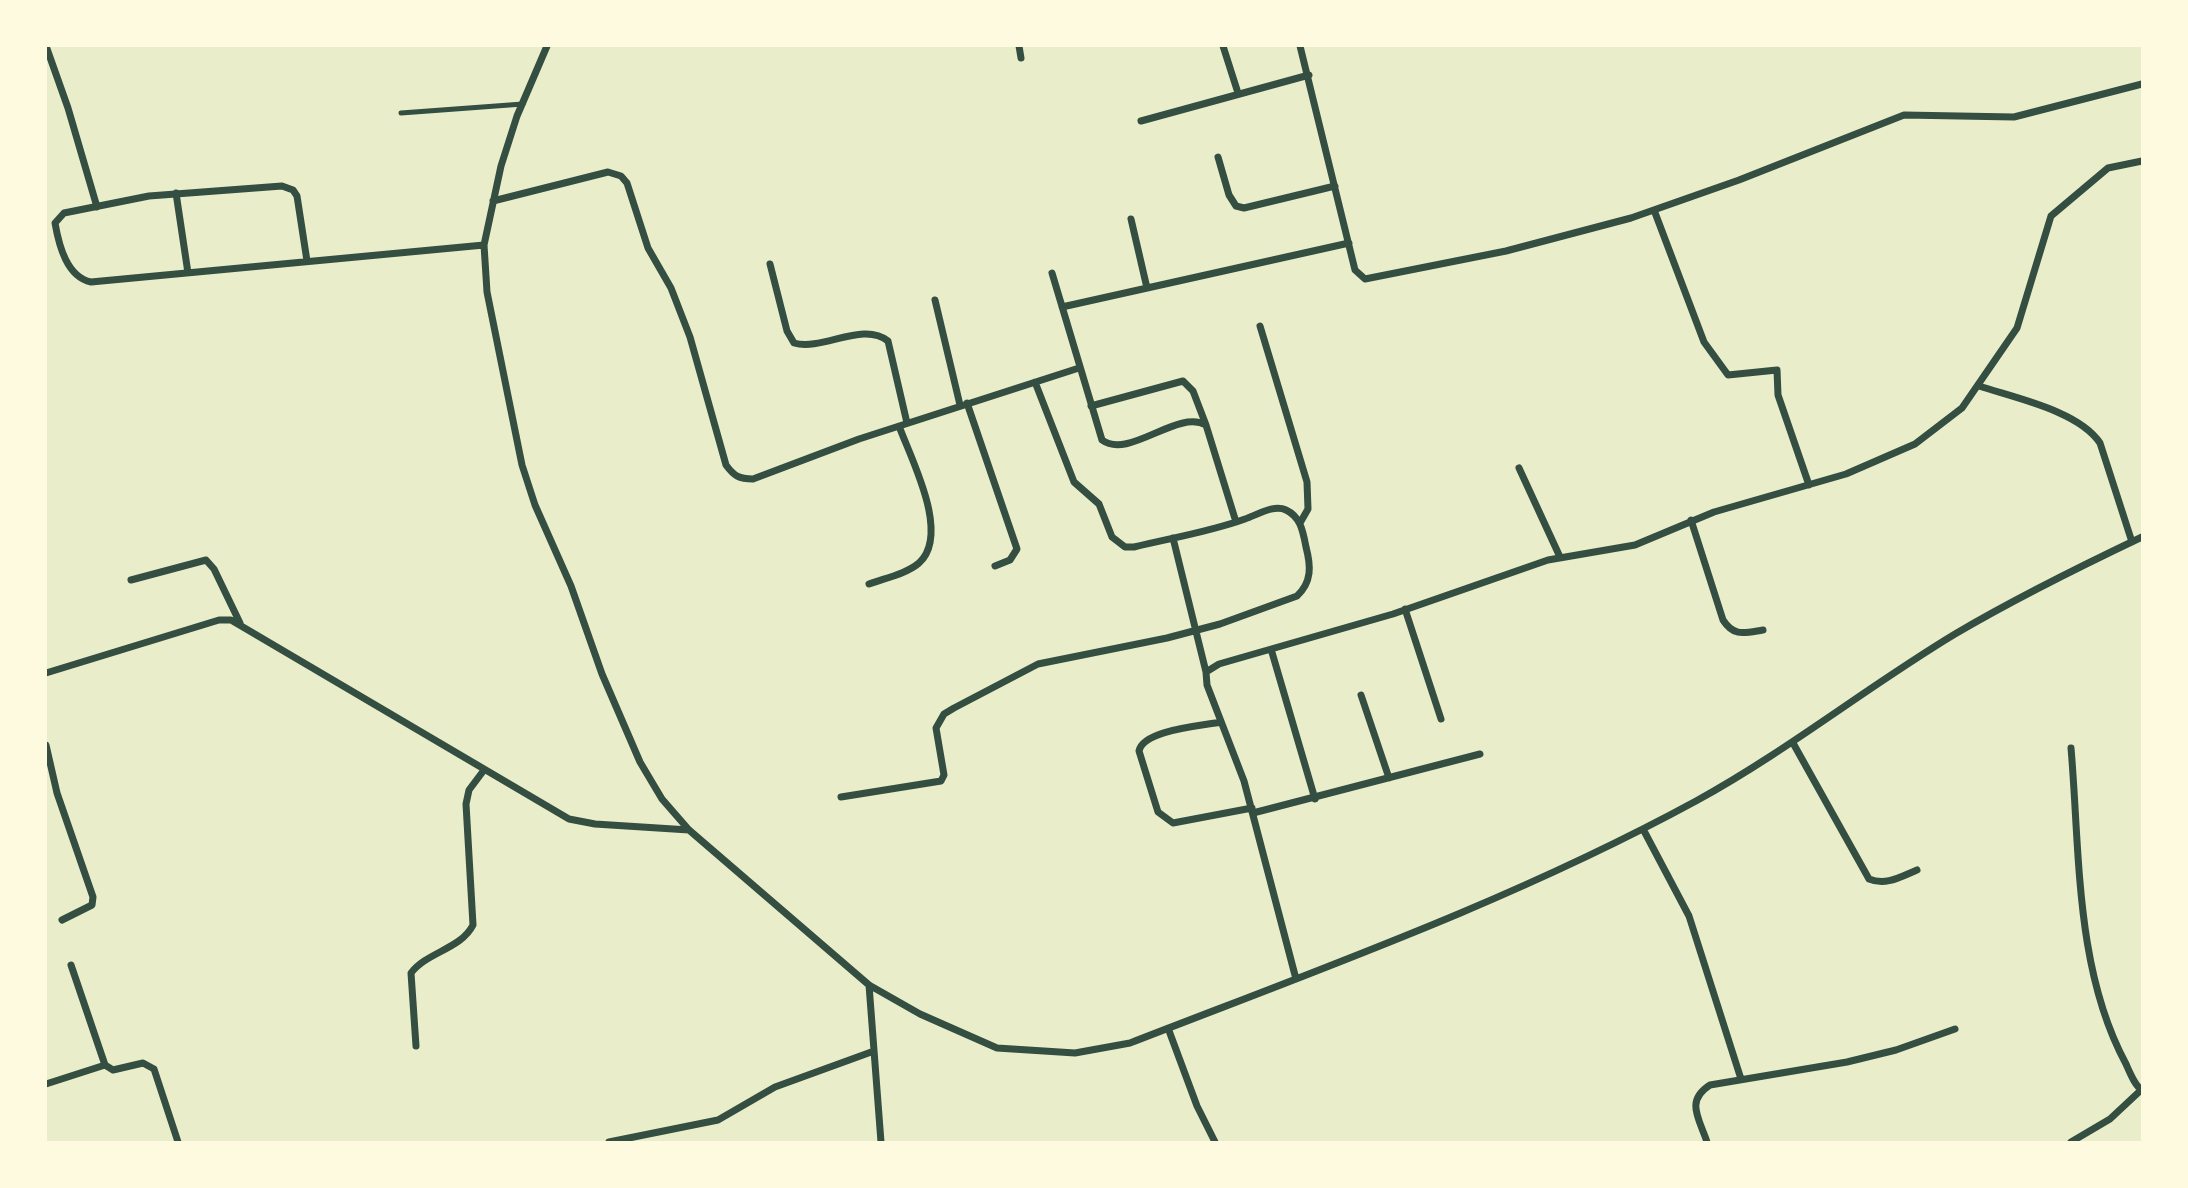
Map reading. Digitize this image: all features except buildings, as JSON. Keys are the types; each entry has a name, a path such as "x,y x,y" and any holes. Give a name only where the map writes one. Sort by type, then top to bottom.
{"street":[{"path":"46,46 68,108 97,206"},
{"path":"547,46 523,104 493,201 484,245 487,292 522,465 535,505 571,586 602,674 639,762 662,799 689,830 869,985 920,1014 997,1048 1075,1053 1130,1043 1462,915 1643,829 1793,744 1953,635 2038,588 2143,537"},
{"path":"1018,46 1021,58"},
{"path":"1223,46 1238,93"},
{"path":"1300,46 1357,275 1365,279 1506,251 1654,211 1904,115 2014,117 2143,85"},
{"path":"1142,121 1309,75"},
{"path":"1218,157 1229,195 1236,206 1244,208 1335,186"},
{"path":"1206,672 1219,664 1405,610 1559,557 1635,544 1691,520 1880,461 1915,444 1944,424 1979,386 2017,328 2050,216 2108,168 2143,161"},
{"path":"493,201 608,172 621,176 627,183 648,248 682,313 726,465 734,475 753,479 907,423 1079,368"},
{"path":"307,261 296,196 288,187 176,193 64,214 55,223 71,270 77,278 92,282 484,245"},
{"path":"176,193 188,273"},
{"path":"1654,211 1704,342 1728,375 1777,370 1778,395 1809,485"},
{"path":"1131,219 1147,288"},
{"path":"1062,307 1349,243"},
{"path":"770,264 787,331 794,343 810,344 872,334 888,341 907,423"},
{"path":"1052,273 1098,433 1108,444 1117,446 1191,421 1206,425"},
{"path":"935,300 963,404 1017,549 1010,560 995,566"},
{"path":"1259,326 1309,489 1308,509 1300,523"},
{"path":"841,797 941,780 944,775 936,728 939,721 954,708 1014,674 1067,656 1195,630 1278,604 1297,596 1306,588 1310,576 1310,559 1300,523 1284,509 1275,508 1236,522 1125,547 1112,537 1099,504 1074,482 1035,382"},
{"path":"1091,406 1183,382 1193,391 1206,425 1236,522"},
{"path":"1979,386 2067,417 2092,430 2100,443 2132,542"},
{"path":"869,584 912,569 929,551 932,535 930,514 899,426"},
{"path":"1519,468 1559,557"},
{"path":"1691,520 1723,620 1729,630 1741,634 1763,630"},
{"path":"1173,538 1207,685 1252,811 1296,979"},
{"path":"131,580 206,560 214,569 240,624"},
{"path":"1405,610 1441,719"},
{"path":"46,673 219,620 240,624 275,648 569,818 595,824 689,830"},
{"path":"1271,649 1315,799"},
{"path":"1361,695 1389,778"},
{"path":"1221,722 1150,736 1141,744 1139,751 1154,801 1162,817 1173,823 1315,799 1480,754"},
{"path":"1793,744 1869,878 1879,883 1888,882 1917,870"},
{"path":"46,745 57,793 93,897 92,905 87,909 62,920"},
{"path":"2071,748 2082,894 2097,988 2106,1020 2141,1090 2100,1127 2071,1143"},
{"path":"416,1046 411,973 418,964 469,934 473,925 466,804 469,790 484,770"},
{"path":"1643,829 1689,916 1741,1079"},
{"path":"71,965 105,1065 113,1070 143,1063 154,1069 178,1143"},
{"path":"869,985 881,1143"},
{"path":"1168,1028 1197,1106 1215,1143"},
{"path":"1707,1143 1695,1104 1696,1097 1710,1085 1847,1062 1896,1050 1955,1028"},
{"path":"609,1143 718,1120 775,1087 874,1051"},
{"path":"46,1084 105,1065"}],"lane":[{"path":"401,113 523,104"}]}
